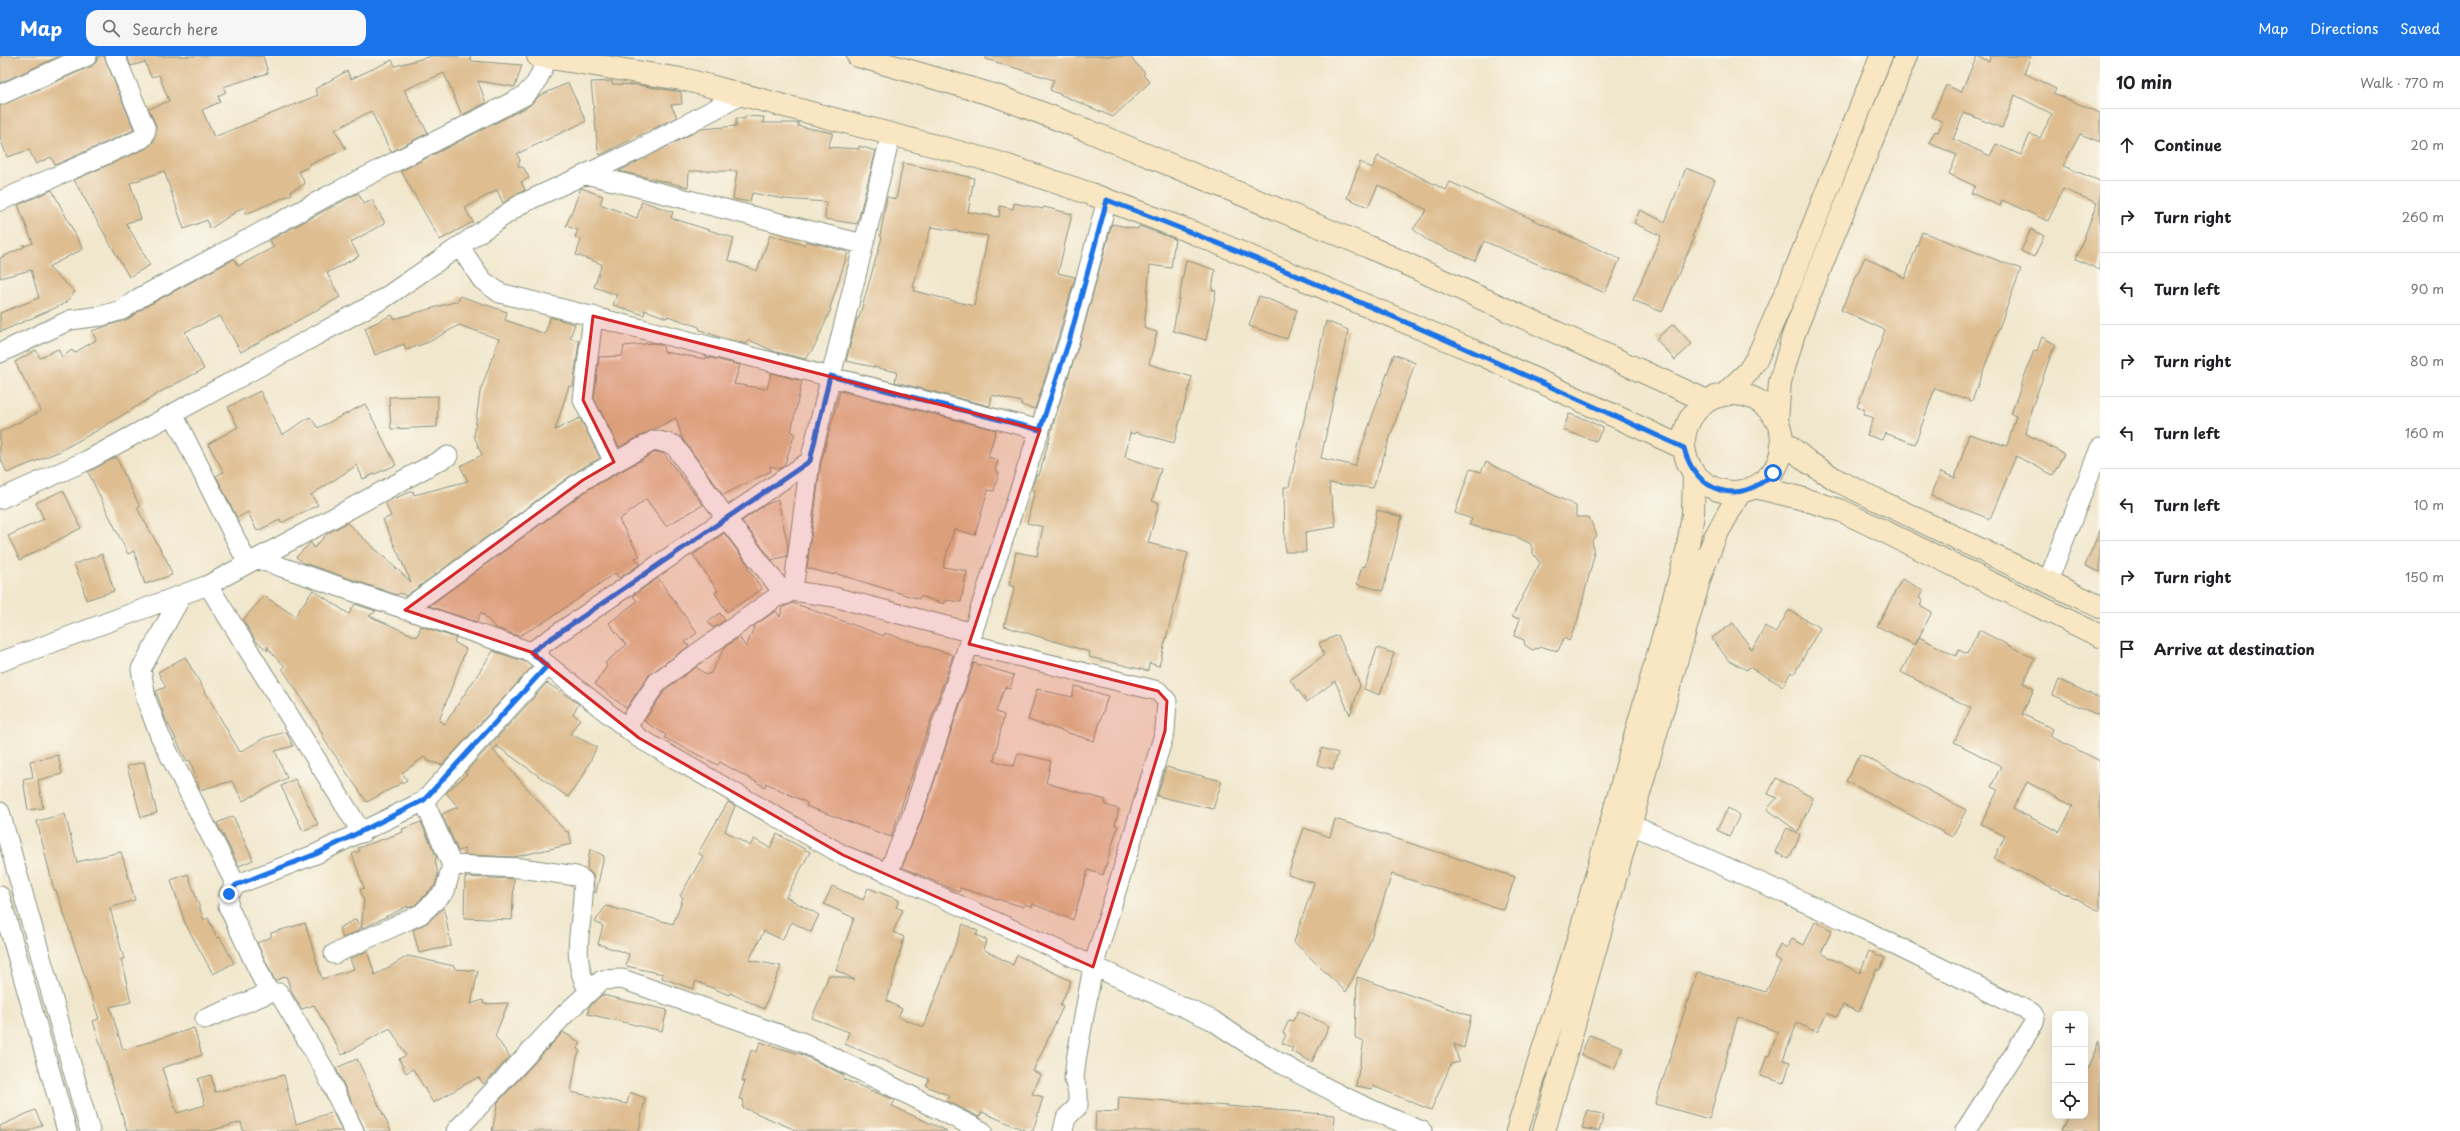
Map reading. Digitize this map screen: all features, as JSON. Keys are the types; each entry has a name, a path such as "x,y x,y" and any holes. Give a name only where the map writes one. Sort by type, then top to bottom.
{"street":[{"path":"0,96 87,56"},
{"path":"0,202 143,138 146,130 115,56"},
{"path":"858,56 997,96 1086,130 1369,247 1716,397 1740,394 1755,398 1767,407 1777,420"},
{"path":"1517,1131 1579,937 1687,551 1693,514 1694,473 1684,448 1686,430 1694,413 1748,372 1757,358 1791,281 1881,56"},
{"path":"1544,1131 1700,577 1715,537 1748,490 1773,473 1778,463 1783,441 1777,420 1780,382 1794,333 1906,56"},
{"path":"0,353 70,320 102,316 122,310 328,196 524,96 536,83 543,57 687,80 743,94 996,162 1107,200 1194,233 1467,348 1684,448"},
{"path":"0,499 88,460 383,299 522,204 640,149 743,94"},
{"path":"789,593 810,461 891,134"},
{"path":"586,174 863,244"},
{"path":"888,873 908,828 1070,338 1107,200"},
{"path":"459,246 482,280 500,293 1040,430"},
{"path":"593,316 583,400 614,462"},
{"path":"172,414 253,561 531,652 639,738 843,855 888,873 1212,1020 1253,1049 1352,1100 1422,1131"},
{"path":"405,610 583,480 655,440 674,445 726,518 789,593"},
{"path":"1783,441 1808,462 1840,482 2100,607"},
{"path":"2048,581 2100,448"},
{"path":"0,662 208,585 448,456"},
{"path":"531,652 810,461"},
{"path":"1694,473 1714,489 1748,490 1800,498 1842,511 2100,636"},
{"path":"208,585 362,833"},
{"path":"626,728 658,681 775,598 789,593 834,597 971,639 1158,691 1167,700 1165,731 1093,967 1076,1060 1074,1079 1078,1093 1078,1106 1066,1118 1063,1131"},
{"path":"182,595 141,669 146,699 160,736 236,885"},
{"path":"269,993 228,906 229,894 236,885 316,854 362,833 424,800 547,666"},
{"path":"334,954 421,914 445,891 452,865 424,800"},
{"path":"0,812 90,1131"},
{"path":"1630,824 1844,920 2032,1013 2035,1018 2034,1023 1964,1131"},
{"path":"452,865 521,868 576,876 583,880 584,891 577,937 577,962 580,977 589,992"},
{"path":"0,896 67,1131"},
{"path":"456,1131 565,1014 602,980 622,979 797,1040 839,1059 982,1131"},
{"path":"205,1019 269,993 275,992 283,996 323,1067 354,1131"}],"highlighted area":[{"path":"593,316 1040,430 969,644 1158,691 1167,701 1165,731 1093,967 843,855 639,738 531,652 405,610 583,480 614,462 583,400"}],"building":[{"path":"0,56 60,56 0,83"},
{"path":"98,56 104,56 134,130 55,165 51,157 36,164 29,150 7,157 0,138 0,106 92,66 96,62"},
{"path":"127,56 263,56 268,73 223,87 226,92 218,96 220,102 202,110 214,137 318,95 315,89 347,71 351,79 392,60 395,66 432,56 470,56 471,61 522,65 515,87 478,81 486,103 462,115 444,73 404,90 428,133 391,152 371,111 335,130 346,149 308,165 309,167 299,171 305,184 291,191 292,194 246,214 243,207 210,229 207,220 184,229 164,171 130,183 141,219 126,223 150,265 129,277 74,180 147,148 153,142 156,126 149,109 169,101 159,75 151,77 145,62 131,66"},
{"path":"986,56 1129,56 1145,73 1143,75 1150,82 1113,117 1050,90 1054,80 986,59"},
{"path":"1977,56 1989,61 1990,56 2031,56 2024,73 2056,89 2053,93 2100,113 2100,142 2080,134 2063,166 2100,181 2100,270 2076,259 2097,203 2063,189 2048,221 2002,200 2000,206 1971,193 1975,186 1949,174 1957,155 1929,143 1935,131 1938,132 1943,122 1932,117 1946,85 1961,92","holes":["2015,95 2052,114 2040,138 2030,134 2021,155 1996,144 1990,156 1953,139 1964,113 2002,128"]},
{"path":"612,81 612,84 637,85 681,92 682,104 671,105 677,117 600,155 598,151 591,82"},
{"path":"568,83 586,121 517,154 520,160 518,166 524,168 529,178 521,182 525,190 503,203 497,190 465,208 473,222 440,240 401,171 529,106 539,96"},
{"path":"745,116 764,117 763,123 799,123 798,126 833,133 828,147 859,149 859,146 876,151 857,224 825,219 826,202 784,199 752,193 750,202 733,199 737,171 689,171 688,187 619,171 701,129 736,126 736,118 745,119"},
{"path":"1378,156 1446,190 1450,182 1620,259 1605,293 1484,241 1475,261 1427,240 1413,229 1427,210 1378,185 1368,207 1347,198 1360,162 1372,168"},
{"path":"903,163 974,178 968,212 999,217 1000,206 1013,209 1014,203 1043,209 1044,207 1072,214 1058,273 1075,277 1059,335 1035,409 1021,405 1022,402 992,395 990,406 895,382 897,372 846,361 857,318 859,318 882,237 880,236 887,197 896,199","holes":["931,227 988,236 974,306 914,291 915,287 913,287"]},
{"path":"1686,168 1715,180 1692,237 1694,238 1662,312 1633,300 1661,236 1634,223 1640,210 1665,222"},
{"path":"581,188 603,196 600,204 637,218 642,201 673,212 671,218 734,238 728,260 757,271 770,235 804,245 806,241 848,252 830,308 831,309 816,344 806,359 776,352 749,340 747,344 722,338 700,330 699,327 668,316 667,318 645,310 644,315 613,305 617,295 594,287 602,264 576,255 581,240 575,237 578,230 566,226"},
{"path":"52,190 83,249 48,267 75,292 64,304 0,332 0,313 39,298 31,270 0,278 0,258 24,247 23,244 25,246 33,243 18,205"},
{"path":"358,193 364,204 372,200 385,223 351,242 359,256 327,273 340,297 241,352 220,316 185,332 204,369 162,391 98,430 58,452 7,473 0,457 0,432 41,411 15,362 36,350 40,358 58,349 62,357 72,350 74,353 96,340 92,331 128,319 145,307 234,259 238,266 274,247 270,240"},
{"path":"1112,224 1138,229 1139,226 1175,239 1171,268 1150,265 1144,328 1157,332 1149,364 1192,377 1174,443 1135,432 1134,434 1130,433 1125,457 1161,469 1152,501 1159,503 1148,543 1188,553 1159,666 1149,663 1148,671 1089,657 1090,652 1004,626 1015,587 1009,585 1016,552 1037,556 1043,527 1027,523 1035,490 1032,489 1036,475 1039,476 1055,418 1080,341"},
{"path":"2031,229 2044,236 2034,257 2021,251"},
{"path":"1922,232 2021,269 1972,401 1935,388 1915,444 1885,433 1882,440 1867,435 1874,418 1863,414 1865,410 1857,407 1885,330 1841,310 1865,257 1905,278"},
{"path":"1186,260 1215,270 1212,290 1216,291 1206,340 1173,331"},
{"path":"460,296 507,312 505,320 545,334 550,317 575,324 570,338 579,341 573,387 569,386 555,430 580,418 600,458 577,471 406,596 400,593 397,595 304,563 296,557 311,542 314,548 328,533 347,523 411,582 383,520 391,516 385,502 413,491 414,495 468,481 460,466 482,455 474,436 480,392 499,339 459,325 429,342 406,350 404,344 375,355 365,328 392,315 394,319 458,301"},
{"path":"1259,296 1297,310 1287,339 1249,326"},
{"path":"1326,321 1348,330 1321,458 1355,466 1394,354 1415,363 1373,488 1329,483 1336,527 1305,532 1306,552 1285,552 1284,487 1289,487"},
{"path":"1673,324 1692,344 1675,360 1656,339"},
{"path":"2042,337 2055,344 2031,410 2026,434 2064,454 2053,475 2016,456 1990,519 1931,496 1941,472 1955,478 1969,434 2007,446 2016,416 2011,414 2034,350 2037,351"},
{"path":"654,343 663,346 664,352 706,359 706,357 740,365 734,384 767,389 771,373 802,381 791,432 795,433 784,466 779,469 770,466 771,471 723,495 682,438 676,418 619,447 594,398 599,357 622,356 624,346"},
{"path":"260,391 282,435 310,417 318,428 365,404 396,465 363,479 357,465 311,495 318,505 281,523 280,520 257,531 248,512 237,518 216,476 224,472 208,444 238,427 228,407"},
{"path":"840,391 996,430 988,457 998,460 995,470 999,472 994,491 988,490 975,535 954,529 943,567 967,571 961,602 947,600 944,604 920,596 919,599 834,573 834,575 807,568 821,463"},
{"path":"438,396 437,427 391,429 389,397"},
{"path":"1569,414 1585,419 1603,428 1596,441 1563,430"},
{"path":"656,452 664,454 703,505 666,526 646,499 619,520 640,556 635,558 640,564 619,578 615,573 549,619 519,636 496,628 481,612 477,622 429,606 589,489"},
{"path":"116,457 140,507 137,508 167,561 172,575 145,584 134,551 128,554 88,472"},
{"path":"1486,462 1576,506 1576,517 1589,517 1597,536 1592,540 1594,556 1577,622 1569,641 1564,638 1558,651 1542,647 1532,650 1525,645 1524,640 1514,636 1520,619 1512,617 1540,563 1533,553 1531,544 1515,536 1469,525 1472,519 1455,513 1470,469 1481,472"},
{"path":"63,490 81,528 20,560 8,536 44,519 36,503"},
{"path":"778,500 788,546 787,556 772,560 742,521 765,505"},
{"path":"1377,510 1402,517 1383,591 1357,584 1362,566 1365,567"},
{"path":"2100,530 2100,572 2085,566"},
{"path":"724,533 749,566 747,567 762,589 727,612 715,593 718,591 693,555"},
{"path":"102,554 114,591 86,600 82,583 74,564"},
{"path":"658,578 697,633 685,642 689,646 649,675 626,708 595,684 607,666 605,663 626,645 609,623 637,601 633,596"},
{"path":"1902,579 1923,590 1919,598 1923,600 1920,605 1932,612 1915,645 1877,626"},
{"path":"313,590 349,614 355,604 376,611 369,616 417,637 421,626 456,638 454,642 466,649 439,721 445,724 493,651 526,662 532,667 442,765 428,761 424,757 402,773 407,780 367,802 325,741 318,724 282,668 285,666 274,656 267,646 268,651 255,640 243,620 264,596 295,616"},
{"path":"793,603 884,636 885,633 953,655 891,837 806,806 807,803 766,783 765,787 720,762 718,765 665,738 666,735 644,721 666,689 696,667 707,675 709,673 710,674 725,647 739,637 746,647 755,625 776,611 780,617 783,607"},
{"path":"1789,610 1820,628 1794,674 1791,672 1783,686 1749,667 1747,670 1729,661 1712,638 1733,623 1752,650 1765,626 1775,633"},
{"path":"720,613 725,620 713,628 708,622"},
{"path":"1979,630 2035,659 2023,683 2034,689 2022,714 2053,729 2050,736 2100,761 2100,911 1994,859 2005,836 1981,824 1998,790 1991,787 2001,766 1954,742 1971,708 1901,672 1919,637 1956,656 1959,650 1967,654","holes":["2027,782 2073,806 2060,832 2013,809"]},
{"path":"1338,635 1360,685 1350,715 1335,681 1307,702 1290,680 1324,655 1319,643"},
{"path":"1377,648 1394,653 1380,695 1364,689"},
{"path":"185,657 240,752 264,738 286,732 293,746 275,751 287,778 243,801 232,781 200,790 190,760 187,761 165,718 156,691 166,687 158,672"},
{"path":"974,663 1014,675 1010,689 1005,687 996,712 1004,715 994,761 1014,766 1018,753 1051,761 1046,783 1106,800 1105,805 1119,809 1115,825 1118,826 1103,875 1088,870 1073,920 1033,904 1032,907 1025,904 1024,907 960,888 959,892 902,867 921,821"},
{"path":"2059,680 2100,698 2100,716 2053,695"},
{"path":"547,683 579,704 573,714 580,719 570,734 597,747 583,776 568,797 497,746 493,750 566,832 568,831 572,844 514,857 465,855 465,849 458,851 442,814 458,807 446,793 467,774 465,773"},
{"path":"1075,686 1108,696 1094,741 1028,720 1037,689 1072,697"},
{"path":"1322,748 1338,753 1333,769 1317,765"},
{"path":"1860,754 1966,810 1952,837 1846,781"},
{"path":"58,755 62,774 38,780 43,808 28,810 23,779 33,777 30,761"},
{"path":"144,762 157,813 141,817 127,766"},
{"path":"1166,767 1222,781 1213,809 1157,796"},
{"path":"1776,778 1813,798 1798,832 1767,809 1777,798 1768,794"},
{"path":"295,779 318,824 303,831 281,786"},
{"path":"728,802 735,806 725,831 750,846 754,839 770,848 777,834 810,852 786,897 819,915 811,932 792,922 782,940 764,931 749,960 781,966 764,1009 730,993 729,995 696,981 693,989 662,978 663,974 626,966 629,954 598,944 603,926 595,922 606,906 673,924 683,898 680,896 703,856 698,853"},
{"path":"1728,808 1740,815 1729,836 1717,830"},
{"path":"65,814 77,862 121,852 135,900 110,908 124,959 121,959 131,1002 110,1007 123,1050 194,1028 202,1055 162,1068 177,1113 205,1105 198,1079 211,1075 215,1092 284,1075 296,1124 333,1112 342,1131 243,1131 241,1122 210,1131 127,1131 93,1021 99,1019 56,890 54,890 37,821"},
{"path":"233,816 253,860 239,866 217,823"},
{"path":"1335,819 1515,877 1504,910 1392,874 1367,950 1346,992 1294,942 1314,883 1288,875 1304,828 1330,837"},
{"path":"421,822 437,858 435,859 438,875 435,885 415,905 408,908 408,906 361,929 364,901 360,890 364,888 352,854 360,851 358,848 403,832 402,829"},
{"path":"1787,828 1800,835 1789,859 1775,852"},
{"path":"590,849 604,856 596,893 594,892 593,875 587,869"},
{"path":"188,874 204,920 208,918 217,938 220,937 234,963 213,974 185,923 171,880"},
{"path":"465,877 514,879 512,920 464,918"},
{"path":"832,886 863,900 868,888 899,900 896,907 903,910 893,932 904,937 887,1001 902,1009 898,1017 924,1027 963,924 978,931 976,935 987,940 983,949 1013,965 1017,955 1071,981 1060,1006 1063,1007 1033,1071 1041,1075 1032,1094 1043,1097 1033,1131 1026,1131 982,1112 979,1117 947,1101 950,1096 926,1086 929,1079 845,1044 849,1032 812,1018 829,975 855,980 836,970 854,918 824,904"},
{"path":"444,908 451,946 419,953 413,930 428,922"},
{"path":"356,919 360,930 343,938 339,928"},
{"path":"1815,922 1832,930 1821,953 1860,973 1869,951 1885,958 1880,970 1876,969 1859,1012 1843,1005 1837,1017 1827,1013 1817,1032 1797,1023 1783,1060 1790,1062 1784,1083 1760,1076 1767,1055 1769,1056 1778,1032 1738,1017 1709,1119 1655,1104 1697,972 1766,992 1781,961 1774,957 1780,944 1787,948 1792,939 1804,945"},
{"path":"305,923 322,979 354,969 350,959 367,951 375,975 408,956 454,966 455,969 478,971 471,1004 483,1000 484,1004 508,1003 495,1036 510,1057 484,1084 478,1077 433,1103 413,1069 406,1073 399,1059 406,1055 390,1028 342,1055 314,1005 302,1009 292,993 286,976 275,981 257,943 271,937 271,933"},
{"path":"1357,977 1471,1016 1464,1048 1454,1044 1459,1062 1451,1064 1431,1110 1373,1086 1372,1089 1356,1086 1364,1041 1355,1037"},
{"path":"602,995 667,1010 662,1031 588,1014 589,1007"},
{"path":"1298,1011 1329,1026 1312,1062 1291,1051 1293,1048 1282,1043 1286,1035 1283,1033 1289,1020 1293,1021"},
{"path":"563,1032 581,1043 577,1049 580,1051 577,1057 571,1092 627,1104 630,1092 645,1098 639,1131 492,1131 498,1102"},
{"path":"1589,1035 1623,1047 1615,1068 1581,1055"},
{"path":"2100,1040 2100,1131 2061,1131 2066,1119 2088,1119 2088,1068"},
{"path":"760,1042 803,1055 844,1075 843,1079 895,1100 892,1106 947,1131 798,1131 742,1107 744,1100 739,1099 745,1081 742,1081 751,1050 757,1052"},
{"path":"357,1059 391,1131 365,1131 336,1068"},
{"path":"1119,1097 1335,1115 1334,1131 1095,1131 1096,1111 1118,1112"},
{"path":"35,1110 42,1125 29,1131 0,1131 0,1126"},
{"path":"1588,1110 1604,1115 1599,1131 1582,1128"}],"route":[{"path":"229,894 236,885 316,854 362,833 424,800 547,666 531,652 810,461 830,376 1040,430 1070,338 1107,200 1194,233 1474,351 1684,448 1687,461 1694,473 1703,482 1714,489 1727,492 1740,492 1748,490 1765,481 1773,473"}]}
